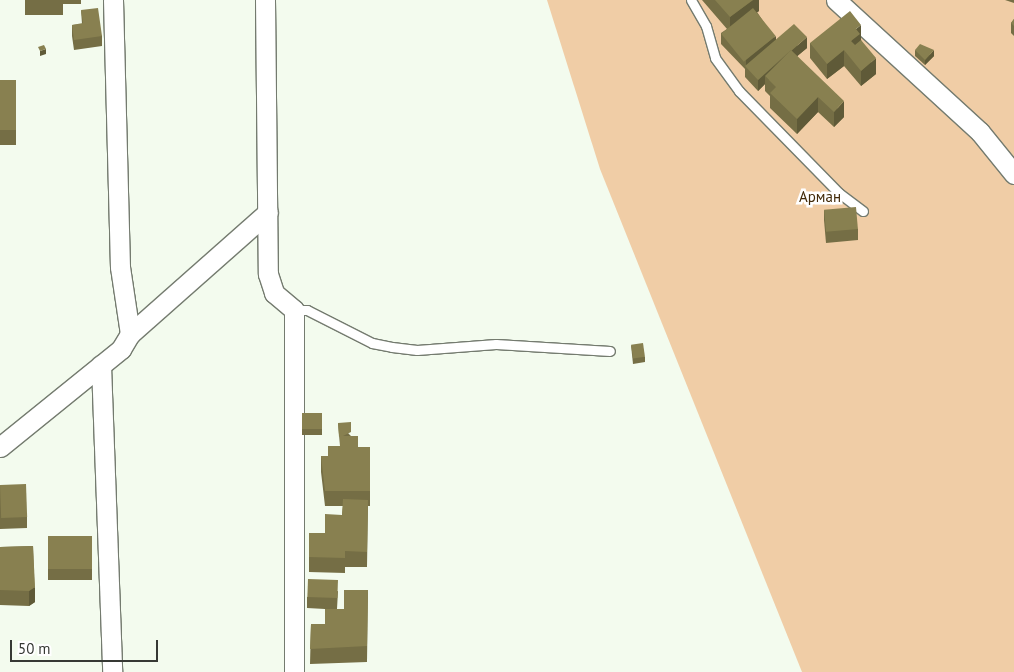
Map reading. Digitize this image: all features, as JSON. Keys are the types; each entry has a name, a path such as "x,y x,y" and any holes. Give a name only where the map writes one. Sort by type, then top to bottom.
{"street":[{"path":"112,0 120,267 130,334"},
{"path":"265,0 268,274 274,293 294,310 294,672"},
{"path":"836,0 980,132 1014,174"},
{"path":"0,447 121,349 130,334 268,212"},
{"path":"101,365 112,672"}],"lane":[{"path":"691,0 706,26 715,58 739,91 839,193 863,211"},
{"path":"294,310 307,310 372,343 392,347 417,350 496,344 610,351"}],"green space":[{"name":"Арман","path":"547,0 1014,0 1014,672 802,672 600,169"}],"building":[{"path":"715,0 753,0 730,17"},
{"path":"98,8 102,36 74,40 72,25 83,23 81,10"},
{"path":"753,8 776,36 744,62 721,34"},
{"path":"850,11 861,25 856,29 860,34 851,41 855,45 861,40 876,58 861,71 844,50 827,64 810,43"},
{"path":"794,24 807,37 758,80 745,66"},
{"path":"920,44 934,50 925,60 915,50"},
{"path":"44,45 46,49 40,51 38,47"},
{"path":"791,50 844,101 834,112 818,97 797,119 770,93 776,87 765,76"},
{"path":"0,80 16,80 16,130 0,130"},
{"path":"856,207 858,229 826,232 824,210"},
{"path":"643,343 645,357 633,359 631,345"},
{"path":"302,413 322,413 322,429 302,429"},
{"path":"351,422 351,432 339,437 338,423"},
{"path":"340,436 358,436 358,447 370,447 370,491 325,491 321,456 328,456 328,446 340,446"},
{"path":"26,484 27,517 1,518 0,485"},
{"path":"343,499 368,500 367,552 345,551 345,558 309,557 309,533 325,533 325,514 342,515"},
{"path":"48,536 92,536 92,569 48,569"},
{"path":"33,546 35,587 29,591 0,590 0,547"},
{"path":"308,579 338,580 337,598 307,597"},
{"path":"344,590 368,590 367,646 310,649 311,624 325,624 325,609 344,609"}]}
